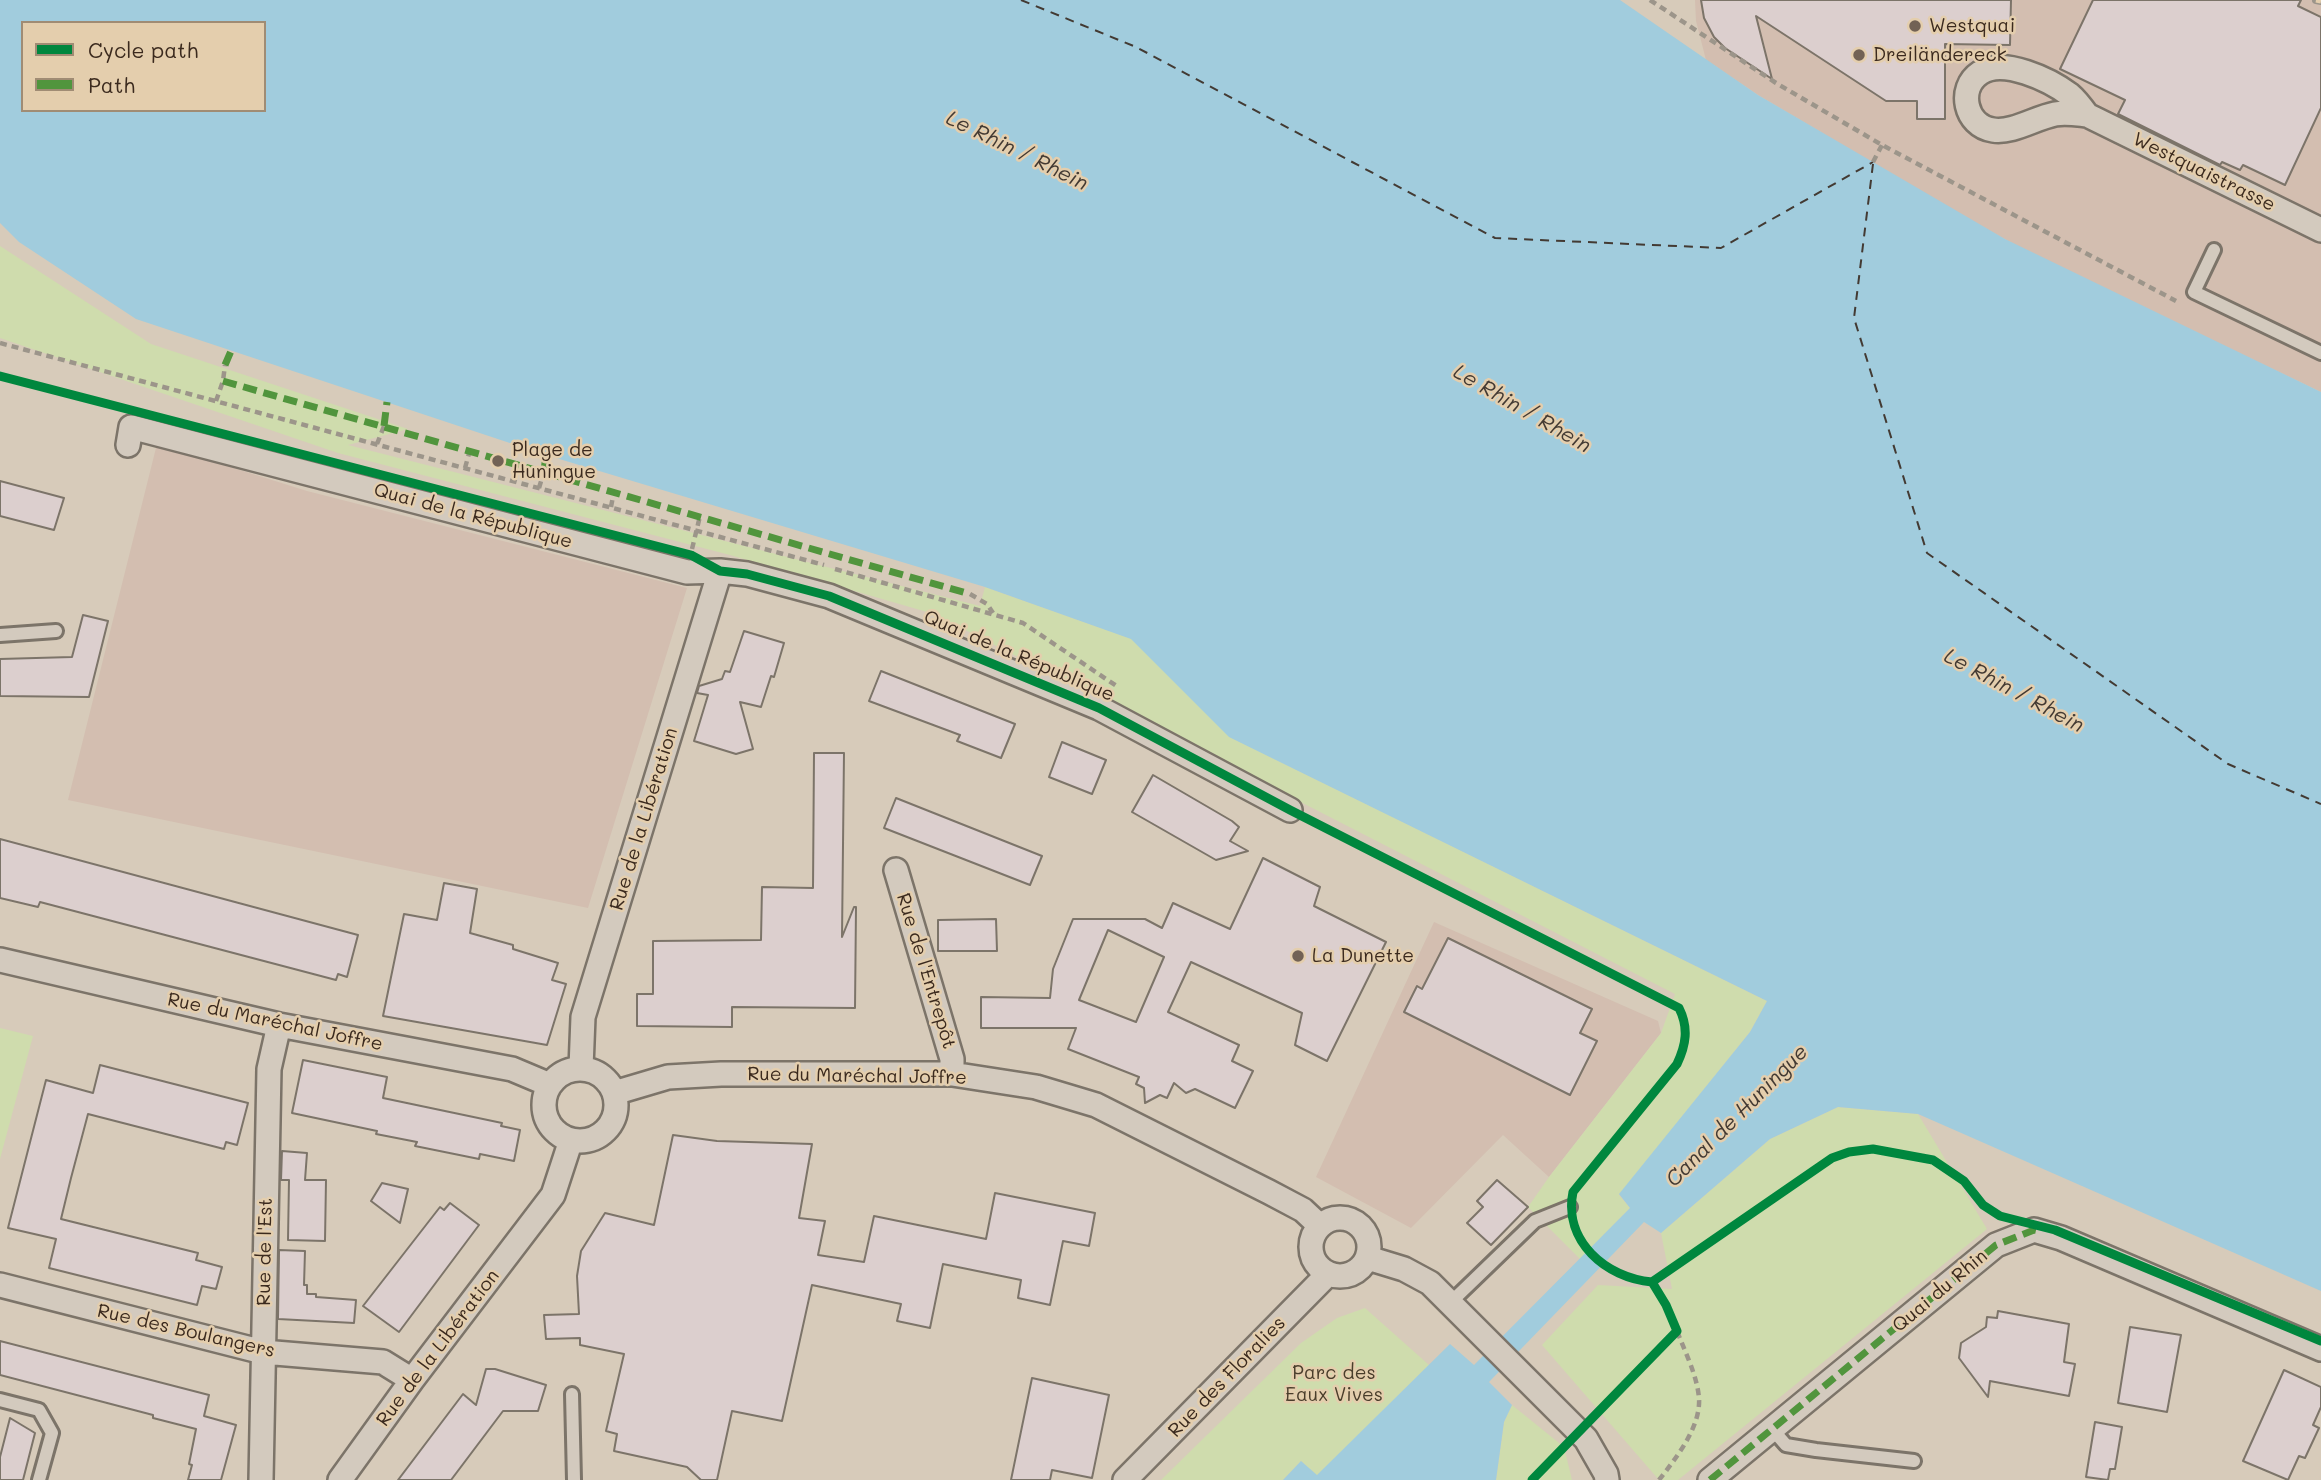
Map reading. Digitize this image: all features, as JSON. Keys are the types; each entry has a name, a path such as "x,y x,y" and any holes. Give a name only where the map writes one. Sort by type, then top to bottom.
{"street":[{"name":"Westquaistrasse","path":"2087,115 2071,95 2039,77 2014,69 1990,68 1972,79 1967,89 1966,100 1974,120 1982,127 2003,130 2056,113 2087,115 2321,229"},
{"name":"Quai de la République","path":"128,445 131,427 687,572 747,574 829,596 975,655 1140,728 1290,810"},
{"name":"Rue de la Libération","path":"581,1068 583,1017 720,571"},
{"name":"Rue de l'Entrepôt","path":"895,870 952,1059 952,1074"},
{"name":"Rue du Maréchal Joffre","path":"0,960 279,1025 512,1069 550,1085"},
{"name":"Rue de l'Est","path":"261,1480 270,1069 279,1025"},
{"path":"581,1068 598,1073 611,1085 617,1104 615,1115 603,1133 582,1141 561,1136 552,1128 546,1118 545,1096 550,1085 563,1073 581,1068"},
{"name":"Rue du Maréchal Joffre","path":"614,1093 668,1077 708,1075 952,1074 1036,1087 1096,1105 1303,1210 1320,1226"},
{"name":"Rue de la Libération","path":"340,1480 412,1380 553,1195 571,1140"},
{"path":"1335,1219 1350,1220 1364,1229 1370,1244 1368,1258 1357,1272 1343,1277 1328,1274 1317,1265 1312,1252 1313,1238 1320,1226 1335,1219"},
{"name":"Quai du Rhin","path":"1710,1480 1996,1245 2034,1230 2061,1238 2321,1349"},
{"path":"1368,1258 1404,1269 1430,1283 1586,1439 1607,1480"},
{"name":"Rue des Floralies","path":"1125,1480 1328,1274"},
{"name":"Rue des Boulangers","path":"0,1285 262,1352 383,1362 412,1380"}],"lane":[{"path":"2214,250 2194,292 2321,353"},
{"path":"0,635 56,631"},
{"path":"1450,1303 1535,1222 1570,1207"},
{"path":"572,1394 574,1480"},
{"path":"0,1400 39,1410 52,1433 39,1480"},
{"path":"1773,1430 1786,1445 1914,1461"}],"path":[{"path":"1650,0 1776,83 1882,145 2180,303"},
{"path":"1873,162 1882,145"},
{"path":"0,343 697,530 993,613 1023,623 1128,694"},
{"path":"216,401 225,365"},
{"path":"377,444 384,426"},
{"path":"465,468 470,450"},
{"path":"540,488 544,471"},
{"path":"611,507 614,491"},
{"path":"691,555 700,516"},
{"path":"677,551 691,555 720,571"},
{"path":"970,594 987,604 993,613"},
{"path":"1668,1340 1676,1326"},
{"path":"1659,1480 1697,1420 1699,1399 1676,1326"}],"shaded area":[{"path":"1695,0 2321,0 2321,392 2034,255 1959,214 1758,95 1706,60 1696,21"},
{"path":"157,444 307,491 687,588 588,908 68,800"},
{"path":"1434,922 1658,1021 1661,1033 1549,1177 1503,1135 1411,1228 1316,1177"}],"green space":[{"path":"0,246 151,344 408,429 348,445 980,606 985,587 1132,639 1230,737 1767,1001 1750,1032 1619,1195 1630,1208 1580,1259 1528,1207 1661,1033 1675,994 934,614 730,555 338,453 0,338"},
{"path":"0,1028 33,1036 0,1159"},
{"path":"1838,1107 1918,1114 1987,1229 1678,1480 1659,1480 1542,1345 1598,1285 1672,1289 1661,1233 1770,1139"},
{"name":"Parc des Eaux Vives","path":"1365,1308 1429,1365 1317,1476 1301,1461 1283,1480 1161,1480 1301,1343 1337,1318"},
{"path":"1512,1405 1564,1447 1572,1480 1496,1480 1504,1422"}],"water":[{"path":"0,0 1620,0 1758,95 2005,239 2321,392 2321,1291 1918,1114 1838,1107 1770,1139 1661,1233 1644,1222 1489,1382 1512,1405 1504,1422 1496,1480 1283,1480 1301,1461 1317,1475 1450,1344 1474,1365 1630,1208 1619,1194 1750,1032 1767,1001 1229,737 1131,639 985,587 546,455 136,319 19,242 0,223"}],"building":[{"path":"1701,0 2011,0 2010,45 1945,44 1945,119 1917,119 1917,101 1886,101 1756,16 1772,79 1725,48 1714,37 1704,18"},
{"path":"2093,0 2301,0 2298,6 2321,17 2321,108 2285,185 2243,165 2240,170 2222,162 2220,165 2118,114 2125,100 2060,69"},
{"path":"0,481 64,498 54,530 0,516"},
{"path":"83,615 108,621 89,697 0,696 0,659 72,657"},
{"path":"744,631 784,643 761,707 740,702 753,749 736,754 694,741 708,695 697,693 699,686 722,679 725,671 730,672"},
{"path":"881,671 1015,724 1001,758 957,741 960,735 869,701"},
{"path":"1062,742 1106,760 1092,794 1049,777"},
{"path":"814,753 844,753 842,937 856,907 855,1008 732,1007 732,1027 637,1026 637,994 653,994 653,941 761,940 762,887 813,888"},
{"path":"1153,775 1232,821 1239,827 1230,841 1248,851 1216,860 1132,812"},
{"path":"896,798 1042,856 1030,885 884,828"},
{"path":"0,839 358,935 347,977 338,974 336,980 40,902 38,907 0,898"},
{"path":"1263,858 1320,887 1314,906 1386,942 1327,1061 1295,1045 1302,1013 1191,962 1168,1012 1239,1045 1232,1061 1253,1071 1235,1108 1195,1089 1186,1093 1174,1083 1167,1098 1160,1095 1145,1103 1144,1088 1136,1084 1139,1077 1068,1049 1076,1028 981,1028 981,997 1050,998 1053,969 1073,919 1145,919 1162,928 1173,903 1230,929","holes":["1108,930 1164,957 1136,1022 1079,1000"]},
{"path":"444,883 477,889 470,933 513,945 513,949 558,963 552,980 566,984 547,1045 383,1016 404,914 437,920"},
{"path":"996,919 997,951 938,951 938,920"},
{"path":"1448,938 1592,1009 1580,1033 1597,1041 1570,1095 1404,1012 1417,986 1422,989"},
{"path":"303,1060 387,1077 383,1098 502,1123 501,1126 520,1130 514,1161 480,1154 479,1159 415,1146 417,1142 376,1134 377,1131 292,1113"},
{"path":"100,1065 248,1103 237,1145 226,1142 224,1149 88,1114 71,1178 61,1219 198,1253 196,1260 222,1267 216,1289 202,1286 197,1305 49,1268 56,1239 8,1228 46,1080 93,1093"},
{"path":"673,1135 717,1141 812,1144 799,1218 825,1221 818,1255 864,1262 874,1216 986,1239 995,1193 1095,1213 1089,1246 1063,1241 1050,1305 1018,1298 1021,1280 943,1264 930,1328 897,1321 901,1304 812,1285 782,1421 732,1411 717,1480 701,1480 687,1467 614,1451 617,1434 606,1431 624,1354 580,1345 580,1338 546,1339 544,1315 579,1314 577,1276 581,1251 605,1213 654,1225"},
{"path":"282,1151 307,1153 305,1180 326,1180 325,1241 288,1240 289,1180 281,1180"},
{"path":"1497,1180 1528,1207 1491,1245 1467,1223 1483,1207 1477,1201"},
{"path":"382,1183 408,1189 400,1223 371,1201"},
{"path":"450,1203 479,1225 399,1332 363,1306 440,1207 444,1210"},
{"path":"279,1250 305,1251 304,1285 307,1285 307,1294 356,1300 354,1323 278,1319"},
{"path":"1998,1311 2069,1324 2064,1362 2075,1364 2069,1396 1990,1381 1988,1397 1959,1358 1961,1343 1986,1327 1987,1317 1997,1318"},
{"path":"2130,1327 2181,1335 2167,1412 2118,1403"},
{"path":"0,1341 209,1395 204,1416 236,1425 221,1480 188,1480 196,1429 0,1375"},
{"path":"486,1369 495,1369 546,1385 538,1411 503,1411 451,1480 398,1480 463,1394 476,1405"},
{"path":"2284,1370 2321,1387 2321,1407 2313,1425 2319,1428 2305,1458 2299,1456 2288,1480 2243,1461"},
{"path":"1032,1378 1109,1395 1092,1478 1052,1470 1050,1480 1011,1480"},
{"path":"10,1418 35,1433 23,1480 0,1480 0,1457"},
{"path":"2095,1422 2122,1427 2115,1469 2110,1469 2108,1480 2086,1477"}],"ferry route":[{"path":"1021,0 1136,47 1495,238 1721,248 1873,162"},
{"path":"1873,164 1854,318 1927,553 2228,764 2321,804"}],"railway":[{"path":"2316,0 2321,1"}],"marked path":[{"path":"225,365 231,351"},
{"path":"223,381 970,594"},
{"path":"384,426 387,402"},
{"path":"544,471 546,455"},
{"path":"1710,1480 1996,1245 2034,1230 2039,1231"}],"cycle path":[{"path":"0,376 691,555 720,571 747,574 829,596 1099,708 1290,810 1679,1008 1685,1036 1677,1064 1573,1192 1572,1210 1581,1241 1604,1265 1619,1273 1652,1282 1832,1158 1849,1152 1873,1149 1933,1160 1964,1181 1983,1205 2000,1216 2055,1230 2321,1341"},
{"path":"1532,1480 1677,1331 1652,1282"}],"place":[{"name":"Westquai","path":"1915,26"},
{"name":"Dreiländereck","path":"1859,55"},
{"name":"Plage de Huningue","path":"498,461"},
{"name":"La Dunette","path":"1298,956"}],"water label":[{"name":"Le Rhin / Rhein","path":"1017,151"},
{"name":"Le Rhin / Rhein","path":"1522,409"},
{"name":"Le Rhin / Rhein","path":"2014,691"},
{"name":"Canal de Huningue","path":"1737,1116"}]}
